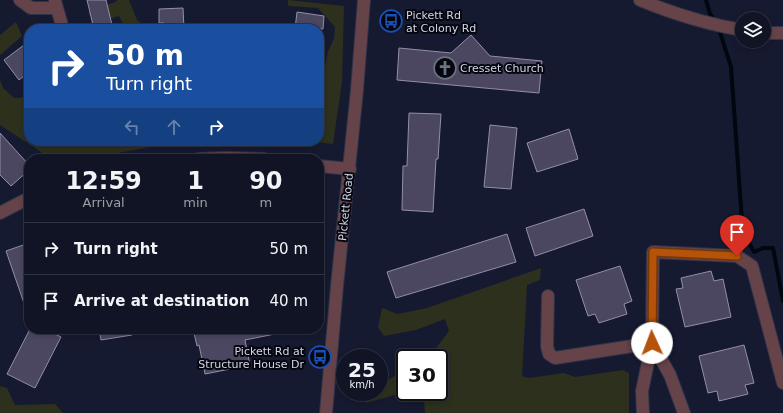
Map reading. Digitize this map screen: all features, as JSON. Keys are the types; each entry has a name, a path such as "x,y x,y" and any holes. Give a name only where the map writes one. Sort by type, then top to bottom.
{"street":[{"path":"20,0 31,8 56,4 62,24"},
{"name":"Pickett Road","path":"326,413 336,294 350,168 364,0"},
{"path":"640,0 670,12 708,24 735,29"},
{"path":"771,33 783,33"},
{"path":"324,166 350,168"},
{"path":"0,213 24,201"},
{"path":"643,413 642,391 652,343 653,252 737,256 752,266 783,383"},
{"path":"548,296 547,346 549,354 555,358 652,343"},
{"path":"652,343 670,375 684,413"}],"green space":[{"path":"117,0 129,0 137,20 142,24 123,24 119,16 100,22 88,14 92,9 116,2"},
{"path":"288,0 344,6 342,82 333,144 324,143 324,71 328,51 334,39 335,27 318,8 288,6"},
{"path":"16,22 22,36 0,55 0,35"},
{"path":"0,80 3,88 14,98 24,97 24,141 0,125"},
{"path":"32,146 160,146 112,154 44,154"},
{"path":"541,268 540,280 527,285 522,376 529,378 564,373 575,377 623,370 629,373 629,413 425,413 424,401 448,401 448,349 436,349 449,331 445,319 416,330 384,336 378,327 382,308 398,314 427,308"},
{"path":"396,375 396,395 388,397 388,380"},
{"path":"0,386 7,388 15,405 55,404 63,413 0,413"}],"building":[{"path":"87,0 106,0 112,24 93,24"},
{"path":"183,8 184,24 159,23 159,9"},
{"path":"297,12 324,16 323,24 296,24"},
{"path":"471,35 490,56 542,61 539,93 397,80 399,48 451,53"},
{"path":"24,45 24,76 19,80 4,60"},
{"path":"409,113 441,114 438,159 436,159 433,212 402,210 403,166 407,166"},
{"path":"490,125 517,128 511,189 484,187"},
{"path":"569,129 578,159 537,172 527,143"},
{"path":"0,133 24,159 24,174 11,186 0,175"},
{"path":"584,209 593,236 535,256 526,228"},
{"path":"507,234 516,262 396,298 387,272"},
{"path":"24,245 24,303 6,251"},
{"path":"620,266 632,301 624,304 627,314 599,323 595,314 588,316 576,280"},
{"path":"711,271 714,281 723,279 731,317 685,327 676,289 683,288 681,278"},
{"path":"27,334 55,334 61,337 35,388 7,374"},
{"path":"100,334 132,334 132,335 101,340"},
{"path":"194,334 275,334 245,340 250,365 205,374 199,345 197,346"},
{"path":"744,345 754,383 745,385 748,394 719,401 717,391 708,393 699,356"}],"waterway":[{"path":"706,0 710,14 715,21"},
{"path":"719,29 731,67 742,221 748,241 754,252 763,248 773,248 783,301"}],"place":[{"name":"Pickett Rd at Colony Rd","path":"391,21"},
{"name":"Cresset Church","path":"445,68"},
{"name":"Pickett Rd at Structure House Dr","path":"320,357"}],"route":[{"path":"652,343 651,321 653,252 737,256"}]}
